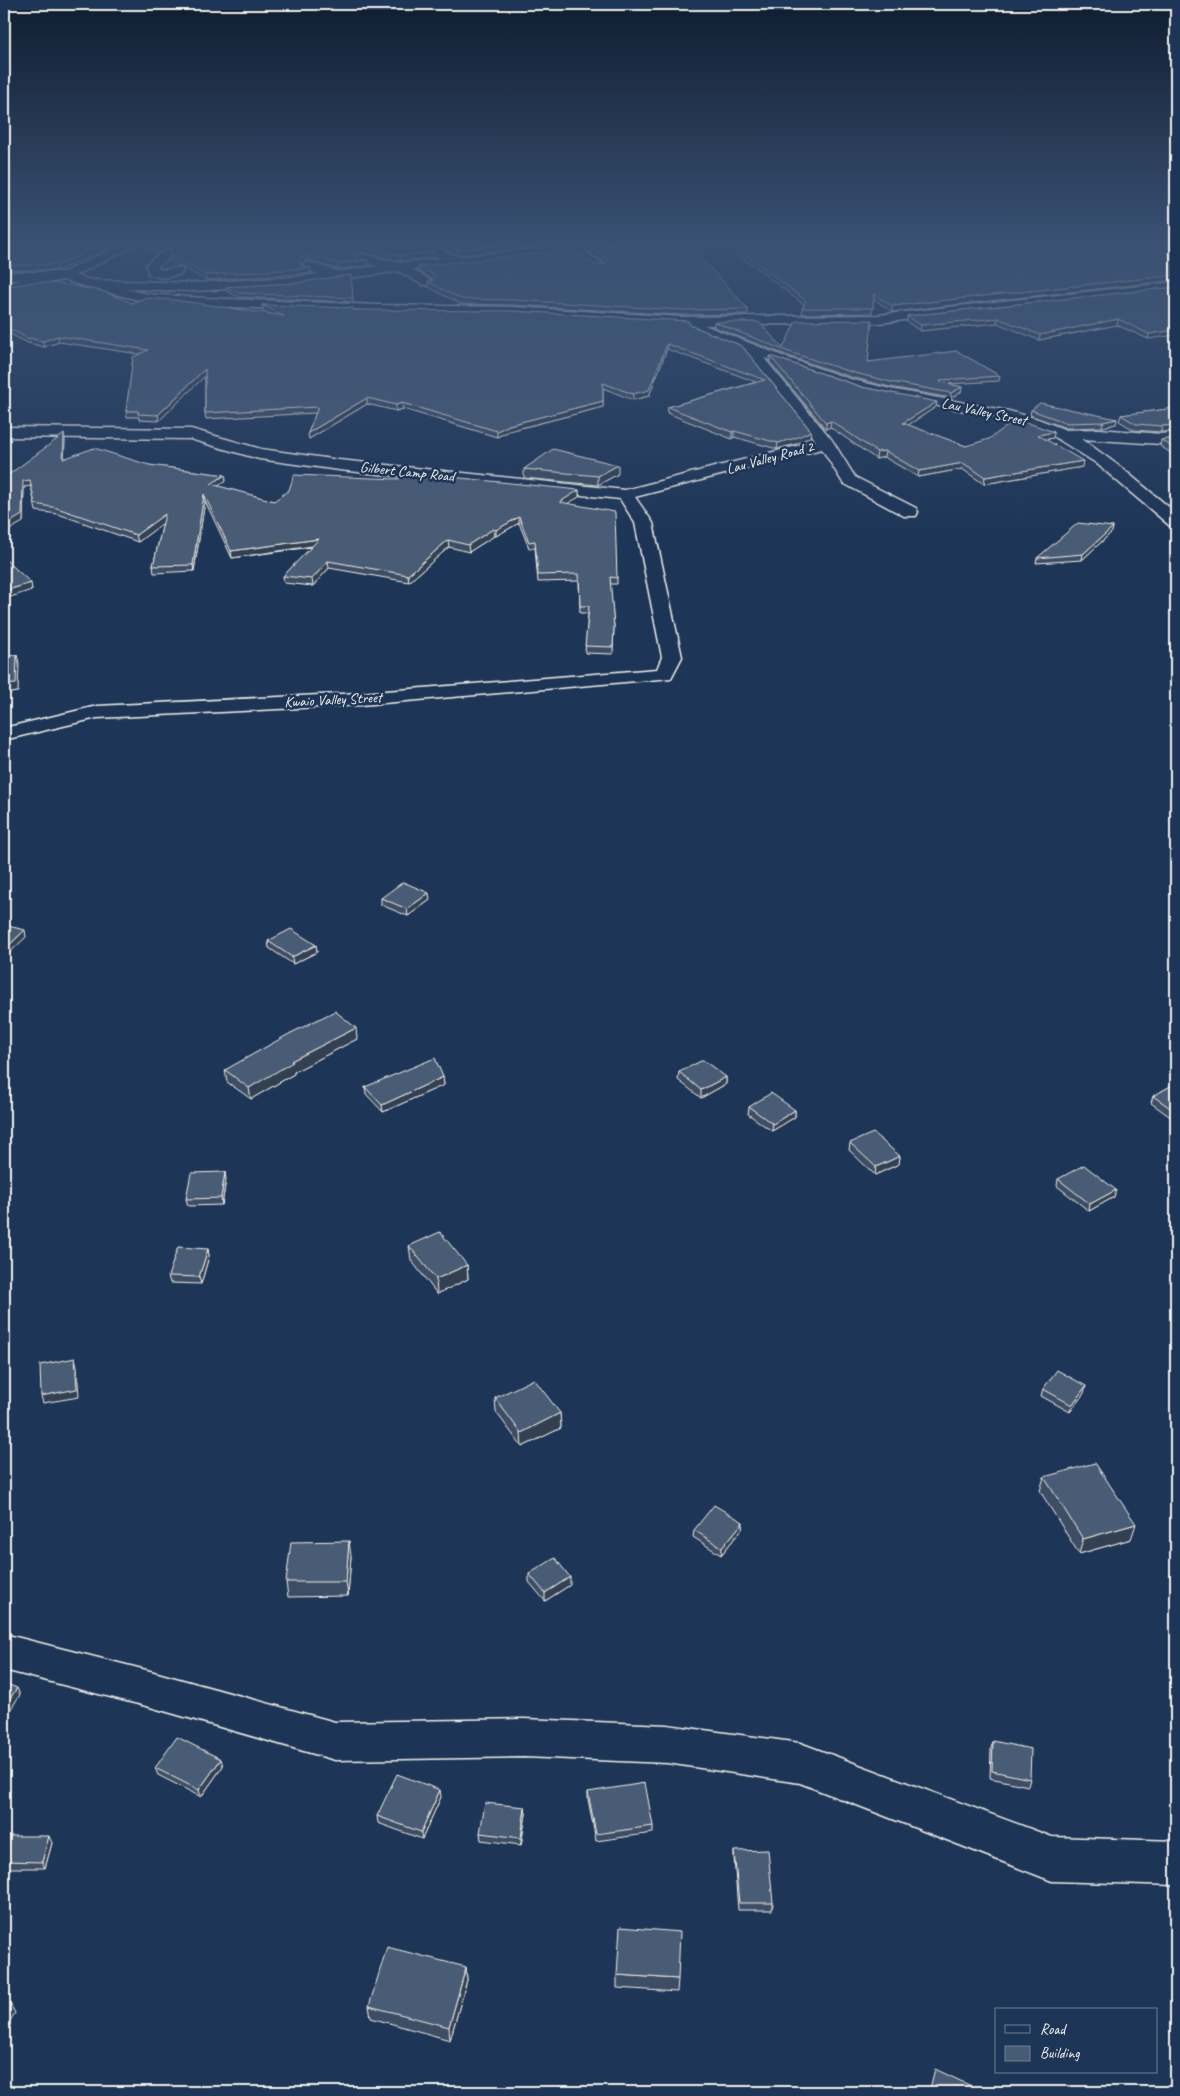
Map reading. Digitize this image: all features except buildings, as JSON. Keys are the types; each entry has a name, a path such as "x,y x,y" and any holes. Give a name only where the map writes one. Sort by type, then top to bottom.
{"street":[{"name":"Lau Valley Street","path":"735,343 867,388 1025,420 1064,435 1080,443 1176,522"},
{"name":"Lau Valley Road 2","path":"625,495 826,443 748,348"},
{"name":"Gilbert Camp Road","path":"4,432 191,434 268,455 339,465 625,495"},
{"path":"1064,435 1099,434 1161,439 1176,437"},
{"path":"826,443 849,480 910,512"},
{"name":"Kwaio Valley Street","path":"4,734 96,712 361,699 664,674 672,657 644,523 625,495"},
{"path":"4,1652 150,1689 335,1741 524,1738 667,1744 800,1764 1052,1859 1176,1863"}]}
